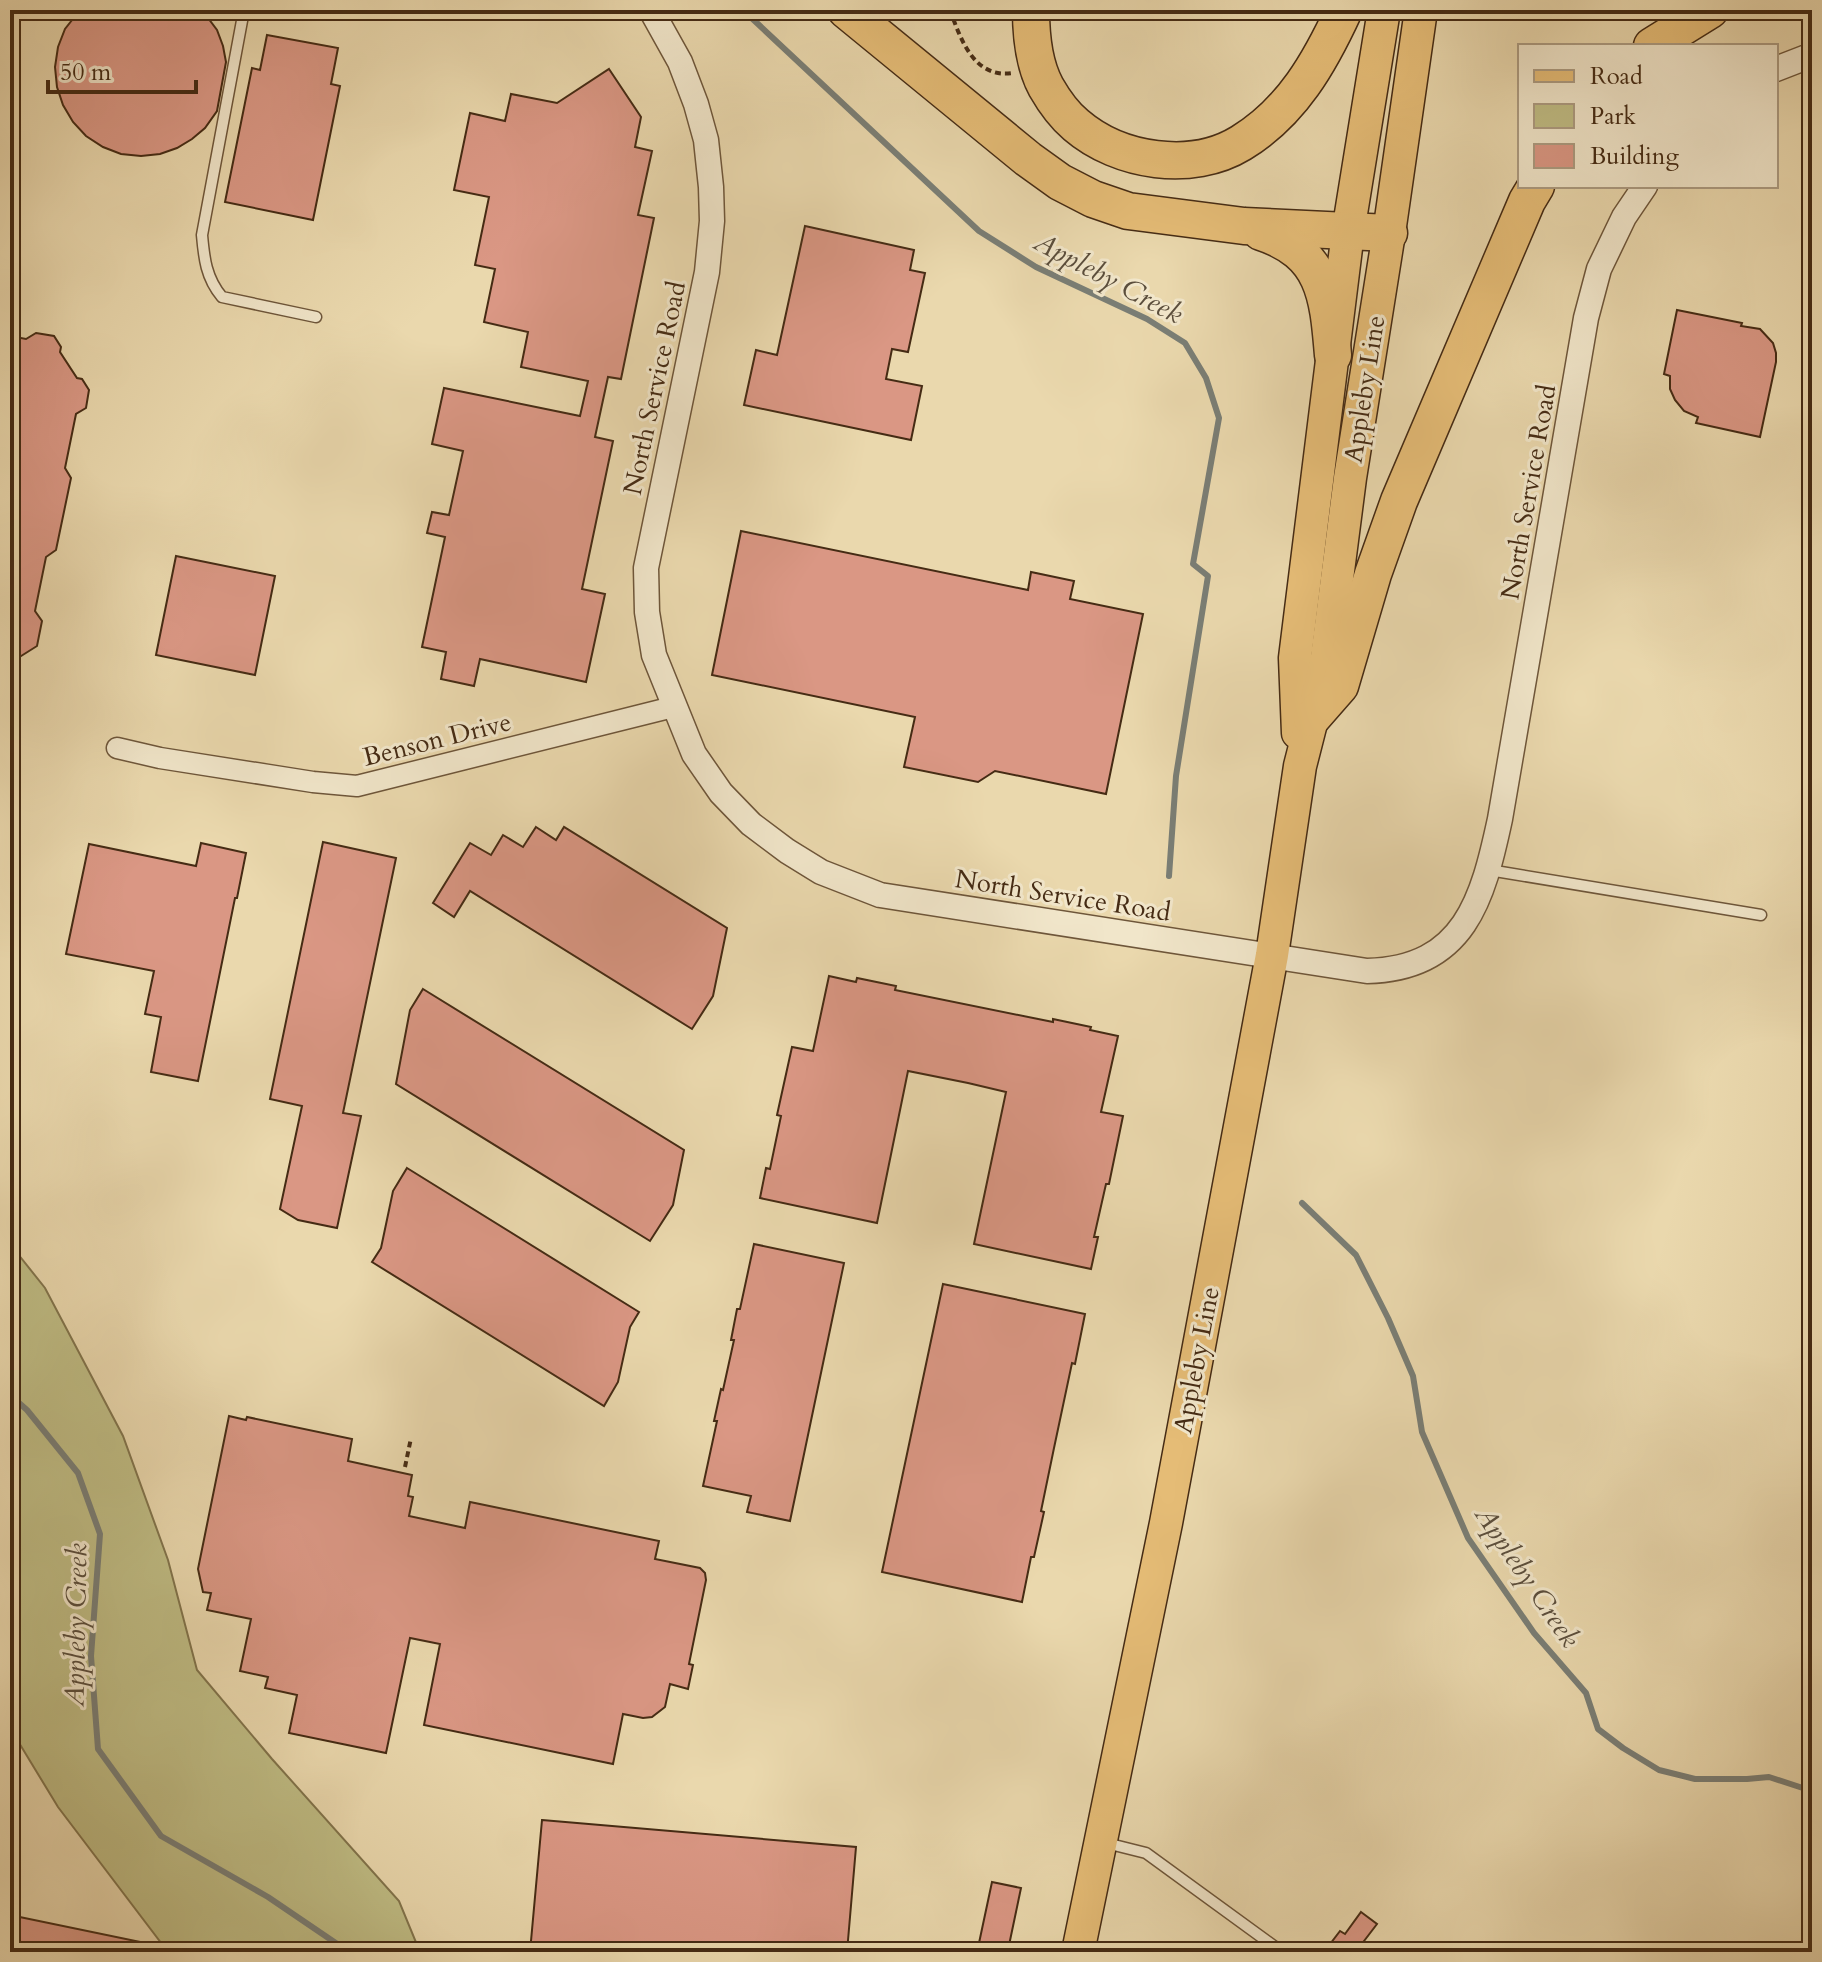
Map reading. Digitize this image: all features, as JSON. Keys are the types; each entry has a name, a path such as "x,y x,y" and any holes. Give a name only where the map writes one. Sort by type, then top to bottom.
{"highway":[{"path":"846,10 1028,159 1060,182 1093,199 1128,211 1244,226 1389,233"},
{"path":"1031,10 1032,36 1044,84 1058,106 1076,125 1122,151 1154,159 1185,161 1220,154 1242,143 1285,107 1314,70 1344,10"},
{"path":"1655,44 1710,10"},
{"path":"1312,718 1340,686 1373,574 1399,501 1520,216 1535,188"},
{"path":"1244,226 1280,238 1304,256 1315,270 1329,311 1333,355"}],"main road":[{"name":"Appleby Line","path":"1300,766 1295,658 1348,232 1384,10"},
{"name":"Appleby Line","path":"1078,1952 1166,1523 1272,955 1300,766 1326,664 1350,478 1421,10"}],"street":[{"name":"North Service Road","path":"651,10 680,62 696,104 706,140 712,221 707,272 646,568 647,612 654,655 694,754 721,793 751,824 787,851 821,872 880,895 1367,971 1391,970 1416,963 1436,952 1454,936 1469,918 1489,870 1500,819 1586,318 1599,269 1624,217 1644,188"},
{"path":"1778,68 1812,55"},
{"name":"Benson Drive","path":"117,748 160,758 357,786 673,707"}],"lane":[{"path":"244,10 202,235 205,266 213,287 222,297 316,317"},
{"path":"1812,854 1812,867"},
{"path":"1489,870 1761,915"},
{"path":"1100,1841 1146,1853 1282,1952"}],"path":[{"path":"950,10 960,37 982,67 999,74 1039,68"},
{"path":"405,1467 411,1438"}],"green space":[{"path":"10,1244 45,1288 123,1436 168,1560 197,1670 399,1901 420,1952 168,1952 58,1807 10,1728"}],"building":[{"path":"80,10 202,10 217,30 226,62 217,111 205,128 177,148 141,156 121,154 86,136 63,105 55,67 65,29"},
{"path":"267,35 338,48 331,84 340,86 313,220 225,202 252,68 260,70"},
{"path":"609,69 641,117 635,147 652,151 638,215 654,218 621,379 608,377 595,437 613,441 582,589 605,594 586,682 480,659 474,686 441,679 446,652 422,647 445,537 427,533 432,512 449,515 463,451 432,444 444,388 580,416 588,381 521,367 528,332 484,322 495,269 475,265 489,197 454,190 470,113 505,121 511,94 557,103"},
{"path":"805,226 914,250 910,270 925,273 908,352 892,349 886,379 922,386 911,440 744,405 756,350 777,355"},
{"path":"1677,310 1760,329 1773,343 1776,362 1760,437 1696,423 1698,417 1684,411 1675,400 1670,389 1670,376 1664,374"},
{"path":"36,333 54,336 61,347 60,352 89,390 86,408 76,414 65,468 71,478 56,550 46,557 35,611 42,621 37,646 10,663 10,336 26,339"},
{"path":"741,531 1028,590 1031,572 1074,581 1070,599 1143,614 1106,794 995,771 978,782 904,767 915,717 712,675"},
{"path":"176,556 275,576 255,675 156,655"},
{"path":"536,827 556,840 564,827 727,928 713,996 692,1029 470,891 454,917 433,903 470,843 491,855 503,835 523,847"},
{"path":"323,842 396,858 343,1113 361,1116 337,1228 298,1220 280,1209 302,1106 270,1099"},
{"path":"201,843 246,853 198,1081 151,1072 161,1017 145,1014 154,971 66,954 89,844 196,866"},
{"path":"829,976 896,986 895,990 1053,1022 1053,1019 1118,1036 1101,1112 1123,1116 1094,1237 1098,1237 1091,1269 974,1244 1006,1092 968,1083 908,1071 877,1223 760,1198 766,1168 770,1169 781,1116 777,1115 792,1047 813,1051"},
{"path":"423,989 684,1150 673,1205 650,1241 396,1084 410,1010"},
{"path":"407,1168 639,1312 630,1327 618,1382 604,1406 372,1262 381,1248 393,1191"},
{"path":"754,1244 844,1263 790,1521 747,1512 751,1496 703,1486 717,1421 714,1421 734,1340 731,1340 737,1309 740,1309"},
{"path":"943,1284 1085,1314 1022,1602 882,1572"},
{"path":"229,1416 352,1439 348,1461 412,1475 408,1496 413,1497 409,1516 465,1528 470,1502 659,1541 655,1559 700,1568 705,1573 689,1664 693,1665 688,1689 670,1684 665,1707 652,1717 623,1714 613,1764 424,1725 440,1644 410,1638 386,1753 289,1733 297,1695 265,1688 268,1677 240,1671 251,1619 207,1610 211,1593 203,1592 198,1569"},
{"path":"542,1820 856,1847 847,1952 530,1952"},
{"path":"992,1882 1021,1888 1008,1950 979,1943"},
{"path":"1361,1912 1377,1924 1361,1945 1370,1952 1324,1952 1340,1931 1345,1934"},
{"path":"10,1915 155,1945 154,1952 10,1952"}],"waterway":[{"name":"Appleby Creek","path":"743,10 979,231 1036,267 1147,319 1185,343 1206,378 1219,418 1193,564 1208,576 1176,776 1169,876"},
{"name":"Appleby Creek","path":"1302,1203 1356,1255 1413,1376 1422,1432 1468,1538 1534,1633 1586,1693 1598,1729 1659,1770 1695,1779 1769,1777 1812,1791"},
{"name":"Appleby Creek","path":"10,1395 27,1410 78,1473 100,1534 91,1656 98,1749 161,1836 268,1897 349,1952"}]}
